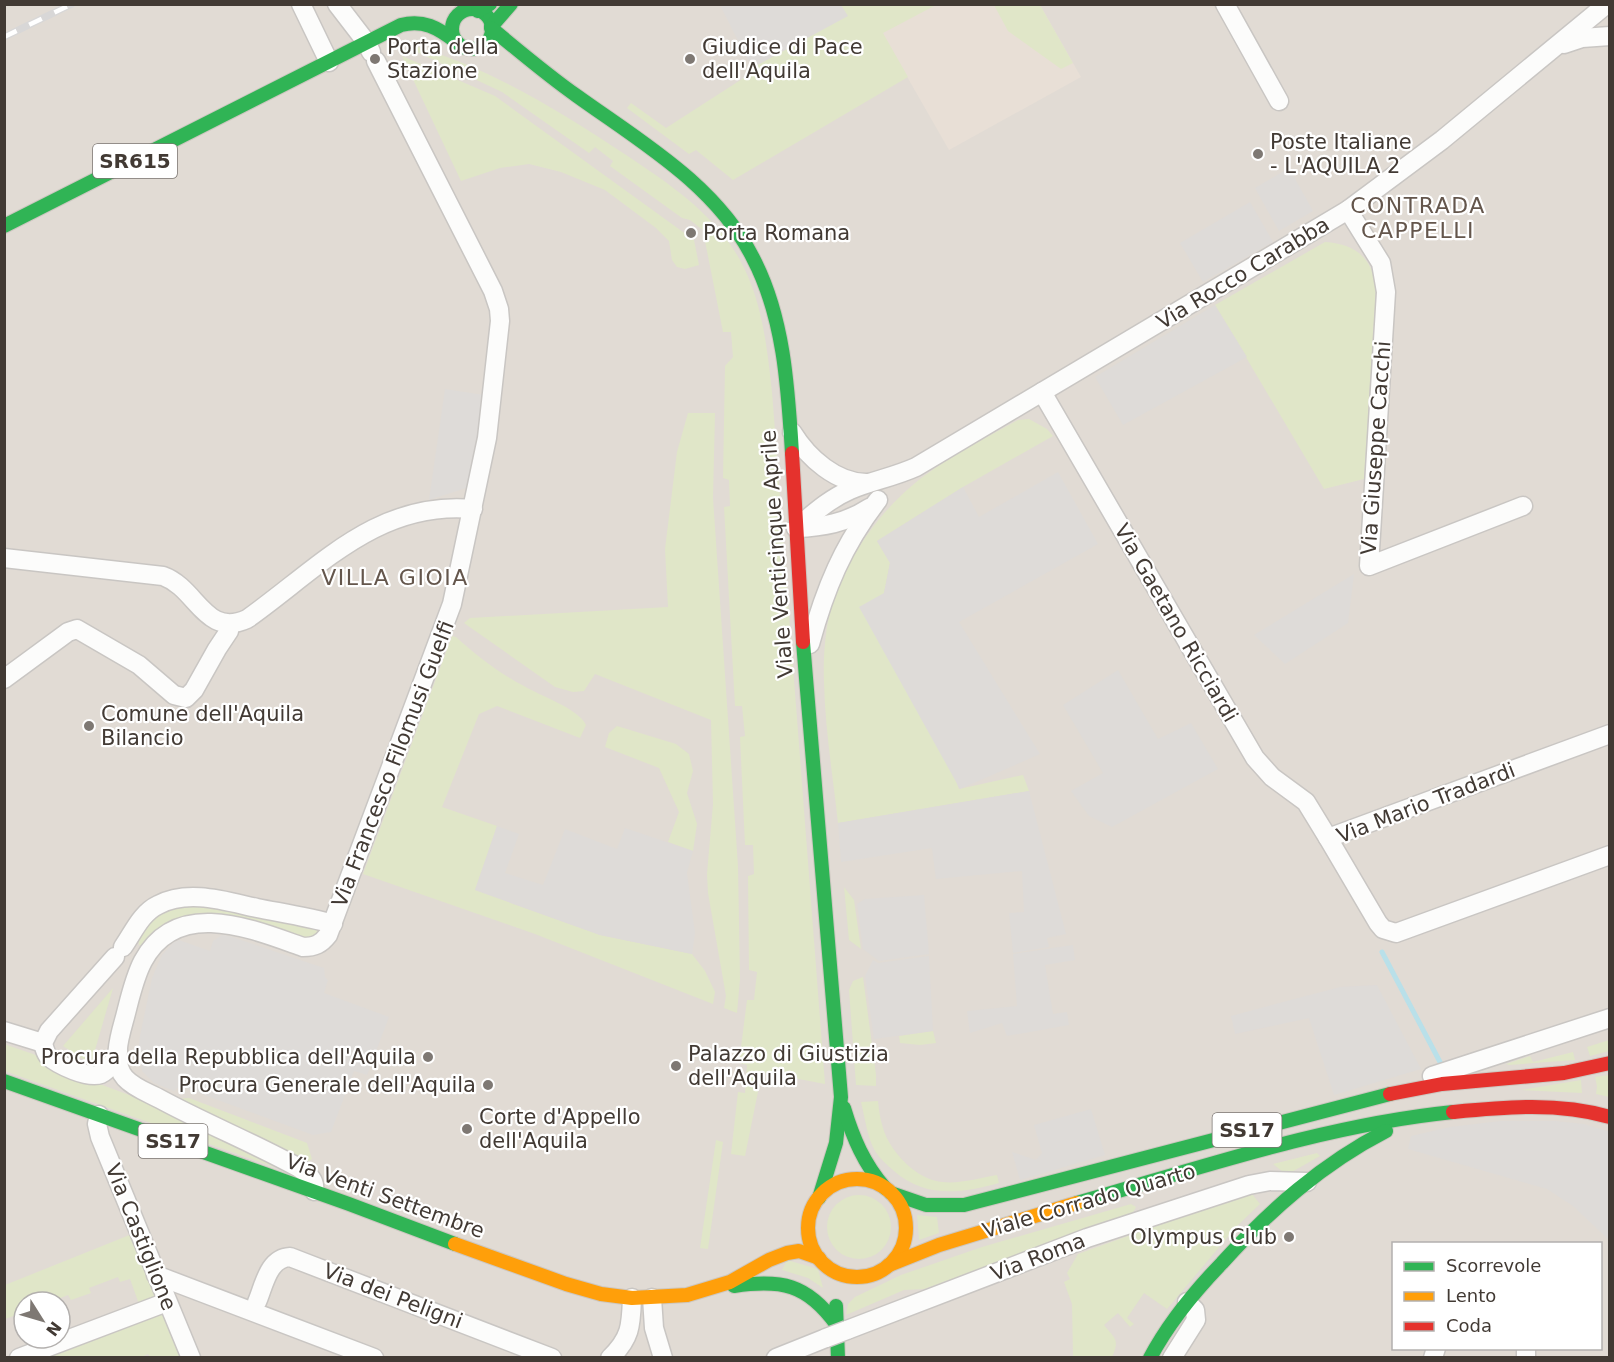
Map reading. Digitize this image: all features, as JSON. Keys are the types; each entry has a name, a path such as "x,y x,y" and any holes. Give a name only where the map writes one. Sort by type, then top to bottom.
{"main road":[{"path":"491,28 484,8 468,10 460,14 453,23 453,35 464,48 476,49 489,39 491,28 511,4"},
{"path":"395,28 416,14 427,12"},
{"path":"442,12 460,14"},
{"name":"SR615","path":"4,226 329,62 372,54 395,28 412,22 425,22 455,40"},
{"name":"Viale Venticinque Aprile","path":"491,28 574,94 687,178 715,204 742,237 755,260 771,298 782,352 790,428 805,663 841,1097 839,1130 834,1155 819,1198"},
{"name":"Viale Venticinque Aprile","path":"476,49 504,58 574,94"},
{"name":"Viale Corrado Quarto","path":"888,1190 914,1202 933,1207 964,1205 1384,1094 1442,1084 1564,1073 1610,1063"},
{"name":"Via Venti Settembre","path":"4,1081 314,1191 566,1284 601,1294 632,1298 687,1295 705,1291 737,1278 790,1252 799,1251 819,1258"},
{"name":"Viale Venticinque Aprile","path":"841,1097 851,1131 861,1154 871,1172 888,1190"},
{"name":"Viale Corrado Quarto","path":"889,1265 922,1251 997,1227 1273,1148 1353,1128 1433,1114 1500,1108 1557,1107 1586,1110 1610,1117"},
{"path":"1150,1358 1170,1324 1187,1302 1243,1239 1306,1182 1361,1143 1400,1124 1433,1114"},
{"path":"846,1181 870,1181 888,1190 904,1213 906,1229 900,1252 889,1265 871,1275 857,1277 843,1275 830,1269 819,1258 810,1239 809,1226 812,1212 819,1198 831,1187 846,1181"},
{"name":"Via Venti Settembre","path":"755,1268 812,1212"},
{"path":"830,1269 834,1290 838,1358"},
{"path":"705,1291 757,1282 788,1284 815,1300 836,1331"}],"street":[{"path":"301,4 329,62"},
{"name":"Via Francesco Filomusi Guelfi","path":"314,1191 311,1178 299,1168 200,1120 128,1081 120,1068 118,1051 121,1032 141,966 165,935 190,924 211,923 238,926 303,946 313,947 325,940 450,614 473,509 487,438 499,338 499,309 493,291 372,54 337,4"},
{"path":"1225,4 1279,101"},
{"name":"Via Rocco Carabba","path":"796,528 838,523 862,512 875,491 897,476 916,467 1348,210 1442,140 1607,4"},
{"path":"1554,48 1582,38 1610,36"},
{"name":"Via Giuseppe Cacchi","path":"1348,210 1381,263 1386,292 1369,566 1523,507"},
{"name":"Via Gaetano Ricciardi","path":"1042,392 1255,759 1272,777 1306,802 1328,838"},
{"name":"Via Rocco Carabba","path":"790,428 805,450 832,472 875,491"},
{"name":"Via Rocco Carabba","path":"796,528 834,499 852,489 875,491"},
{"path":"805,663 835,568 875,491"},
{"path":"4,558 163,576 184,590 215,620 230,624 247,619 331,554 390,522 430,510 473,509"},
{"path":"4,679 68,632 77,629 139,665 174,695 186,698 194,690 229,631 230,624"},
{"name":"Via Mario Tradardi","path":"1610,734 1328,838 1378,923 1383,929 1396,933 1610,855"},
{"name":"Via Francesco Filomusi Guelfi","path":"43,1043 49,1031 119,952 144,917 151,909 165,902 181,898 219,899 333,924"},
{"path":"119,952 136,949 141,966"},
{"name":"Viale Corrado Quarto","path":"1384,1094 1610,1018"},
{"path":"4,1031 43,1043 48,1055 87,1075 104,1072 111,1066 118,1051"},
{"name":"Via Castiglione","path":"99,1115 100,1137 190,1358"},
{"name":"Via Roma","path":"776,1358 836,1331 1087,1238 1249,1185 1270,1181 1306,1182"},
{"name":"Via dei Peligni","path":"250,1305 271,1268 279,1259 290,1257 552,1358"},
{"path":"156,1275 250,1305 374,1358"},
{"path":"614,1354 626,1339 630,1329 632,1298"},
{"path":"652,1298 652,1320 661,1353"},
{"path":"19,1358 168,1302"},
{"path":"1172,1358 1196,1320 1195,1310 1187,1302"},
{"path":"614,1354 634,1340 644,1339 652,1342 661,1353"}],"shaded area":[{"path":"5,5 1609,5 1609,1357 5,1358"},
{"path":"720,5 841,5 848,16 752,68"},
{"path":"866,5 1040,5 1081,77 949,150"},
{"path":"1289,168 1313,211 1279,231 1255,188"},
{"path":"1250,202 1273,242 1203,282 1180,243"},
{"path":"1215,305 1247,357 1123,425 1095,377"},
{"path":"445,389 484,395 480,437 469,487 429,500"},
{"path":"1058,472 1098,544 959,622 1040,754 960,789 859,607 884,593 890,563 877,541 963,487 979,517"},
{"path":"1354,574 1348,623 1285,664 1254,635"},
{"path":"1118,670 1158,739 1191,723 1218,769 1112,827 1089,816 1071,791 1103,773 1063,705"},
{"path":"1029,791 1066,934 1047,938 1049,947 1013,953 1009,913 1024,912 1022,871 936,879 932,848 841,862 838,823"},
{"path":"497,826 519,834 505,873 543,885 565,829 617,849 625,828 693,851 687,873 695,933 692,954 600,935 475,890"},
{"path":"924,895 929,954 879,961 863,949 857,904 865,899"},
{"path":"222,935 324,968 325,977 328,980 324,993 389,1017 367,1075 354,1071 331,1132 313,1135 180,1086 174,1091 154,1083 142,1071 138,1052 140,1036 152,978 162,955 179,940 210,951 213,941"},
{"path":"1073,945 1075,960 1045,965 1053,1014 1067,1012 1069,1025 1007,1036 1002,1023 970,1033 967,1011 1017,1006 1013,954"},
{"path":"929,956 933,1031 874,1039 865,976 873,960 878,963"},
{"path":"1377,985 1421,1069 1334,1095 1309,1018 1235,1034 1231,1016 1340,987"},
{"path":"1091,1109 1105,1155 1020,1180 1012,1152 1036,1160 1042,1153 1034,1125"},
{"path":"1500,1121 1555,1121 1584,1124 1610,1132 1609,1240 1573,1206 1547,1189 1408,1149 1411,1136 1450,1127"}],"green space":[{"path":"841,5 936,5 883,33 908,77 733,180 696,150 689,154 627,108 631,103 666,128 753,72 752,68 847,16"},
{"path":"994,5 1040,5 1073,63 1061,69 1008,31"},
{"path":"418,47 473,67 524,92 599,137 672,187 703,213 729,243 740,260 754,291 765,341 772,392 825,1084 762,1072 745,1156 731,1154 738,1092 745,1093 747,1065 739,1063 747,1000 754,1000 757,972 749,970 748,876 754,874 753,845 745,845 740,737 745,736 742,706 735,706 724,507 730,506 729,480 723,478 725,366 733,357 731,332 723,332 705,241 709,235 610,166 613,161 595,147 589,153 502,92 415,51"},
{"path":"402,56 495,96 694,240 699,265 685,269 677,267 672,260 669,241 656,228 605,190 561,172 529,164 500,168 461,181"},
{"path":"1325,242 1346,246 1361,255 1371,270 1376,290 1364,479 1324,489 1215,305"},
{"path":"688,413 715,413 713,498 738,866 740,979 737,1013 724,1008 726,996 708,893 707,874 713,804 711,720 595,674 584,691 573,692 555,687 464,623 470,618 668,607 665,549 677,452"},
{"path":"1029,419 1047,429 1053,436 963,487 877,541 890,563 884,593 959,789 1023,775 1029,791 838,823 826,717 824,663 826,633 832,605 848,566 858,548 884,513 914,484 974,444 1018,420"},
{"path":"452,636 506,676 575,713 586,725 580,738 497,706 479,714 442,807 497,826 475,890 600,935 692,954 705,971 715,992 713,1004 535,934 363,874"},
{"path":"617,726 676,744 689,754 693,771 687,793 697,824 693,851 668,842 679,812 659,768 605,747 609,733"},
{"path":"844,887 854,900 861,949 849,940"},
{"path":"200,904 317,928 321,933 314,943 216,919 144,946 139,945 138,938 157,916 170,909"},
{"path":"863,977 876,1086 856,1085 849,990 853,981"},
{"path":"113,988 91,1064 63,1046"},
{"path":"933,1031 936,1043 920,1045 900,1043 899,1036"},
{"path":"1609,1040 1609,1051 1590,1056 1587,1047"},
{"path":"4,1044 145,1101 305,1178 5,1071"},
{"path":"1573,1052 1575,1060 1506,1064 1530,1056 1533,1062"},
{"path":"1609,1075 1609,1097 1596,1094 1595,1077"},
{"path":"1581,1080 1582,1093 1521,1090"},
{"path":"189,1098 307,1143 312,1159 298,1160 174,1099"},
{"path":"878,1101 881,1121 887,1137 898,1155 914,1170 923,1176 942,1182 997,1175 999,1183 958,1191 945,1191 932,1190 906,1180 881,1159 870,1140 861,1102"},
{"path":"716,1140 723,1142 708,1249 700,1248"},
{"path":"1317,1153 1320,1156 1290,1173 1283,1172 1273,1164"},
{"path":"1248,1189 1260,1204 1237,1226 1167,1309 1144,1293 1127,1318 1134,1324 1130,1327 1118,1313 1104,1325 1116,1343 1112,1357 1073,1357 1072,1304 1064,1282 1070,1279 1067,1273 1078,1254 1219,1203"},
{"path":"853,1195 865,1195 882,1204 889,1215 891,1227 889,1239 882,1250 865,1259 853,1259 841,1254 832,1245 827,1233 827,1221 832,1209 841,1200"},
{"path":"1131,1204 1136,1207 1132,1214 924,1289 904,1290 846,1315 848,1304 855,1297 901,1275 982,1247"},
{"path":"917,1215 937,1217 939,1233 919,1240"},
{"path":"132,1234 158,1297 139,1304 130,1279 120,1282 118,1277 89,1288 91,1293 72,1300 72,1290 12,1290 12,1316 5,1319 5,1285"},
{"path":"787,1260 818,1269 823,1288 808,1278 782,1270"},
{"path":"164,1308 184,1357 150,1357 148,1354 139,1358 33,1358 54,1350 72,1350 72,1343"}],"waterway":[{"path":"1382,952 1440,1062"}],"railway":[{"path":"4,37 72,4"}],"traffic: fast":[{"path":"478,11 490,4"},
{"path":"491,27 511,4"},
{"path":"472,9 486,15 492,29 486,43 472,49 458,43 452,29 458,15 472,9"},
{"path":"4,226 401,25 416,23 430,26 455,41"},
{"path":"491,28 555,80 675,167 719,208 737,232 753,258 763,281 778,328 789,403 792,453"},
{"path":"803,642 841,1097 836,1143 819,1198"},
{"path":"4,1081 455,1244"},
{"path":"891,1193 926,1205 964,1205 1390,1094"},
{"path":"844,1108 860,1150 871,1170 885,1188"},
{"path":"1077,1203 1310,1137 1405,1118 1453,1112"},
{"path":"1150,1358 1165,1332 1192,1296 1240,1243 1319,1173 1386,1131"},
{"path":"734,1286 766,1283 792,1287 814,1300 836,1324"},
{"path":"836,1306 838,1358"}],"traffic: slow":[{"path":"857,1179 867,1180 884,1187 898,1201 905,1218 906,1228 905,1238 898,1255 884,1269 867,1276 857,1277 847,1276 830,1269 816,1255 809,1238 808,1228 809,1218 816,1201 830,1187 847,1180 857,1179"},
{"path":"889,1265 939,1245 1077,1203"},
{"path":"455,1244 566,1284 601,1294 632,1298 687,1295 730,1282 769,1260 787,1253 799,1251 819,1258"}],"traffic: jam":[{"path":"792,453 803,642"},
{"path":"1390,1094 1442,1084 1564,1073 1610,1063"},
{"path":"1453,1112 1532,1107 1571,1109 1610,1117"}],"place":[{"name":"Porta della Stazione","path":"375,59"},
{"name":"Giudice di Pace dell'Aquila","path":"690,59"},
{"name":"Poste Italiane - L'AQUILA 2","path":"1258,154"},
{"name":"Porta Romana","path":"691,233"},
{"name":"Comune dell'Aquila Bilancio","path":"89,726"},
{"name":"Procura della Repubblica dell'Aquila","path":"428,1057"},
{"name":"Palazzo di Giustizia dell'Aquila","path":"676,1066"},
{"name":"Procura Generale dell'Aquila","path":"488,1085"},
{"name":"Corte d'Appello dell'Aquila","path":"467,1129"},
{"name":"Olympus Club","path":"1289,1237"}],"district":[{"name":"CONTRADA CAPPELLI","path":"1418,218"},
{"name":"VILLA GIOIA","path":"395,577"}]}
